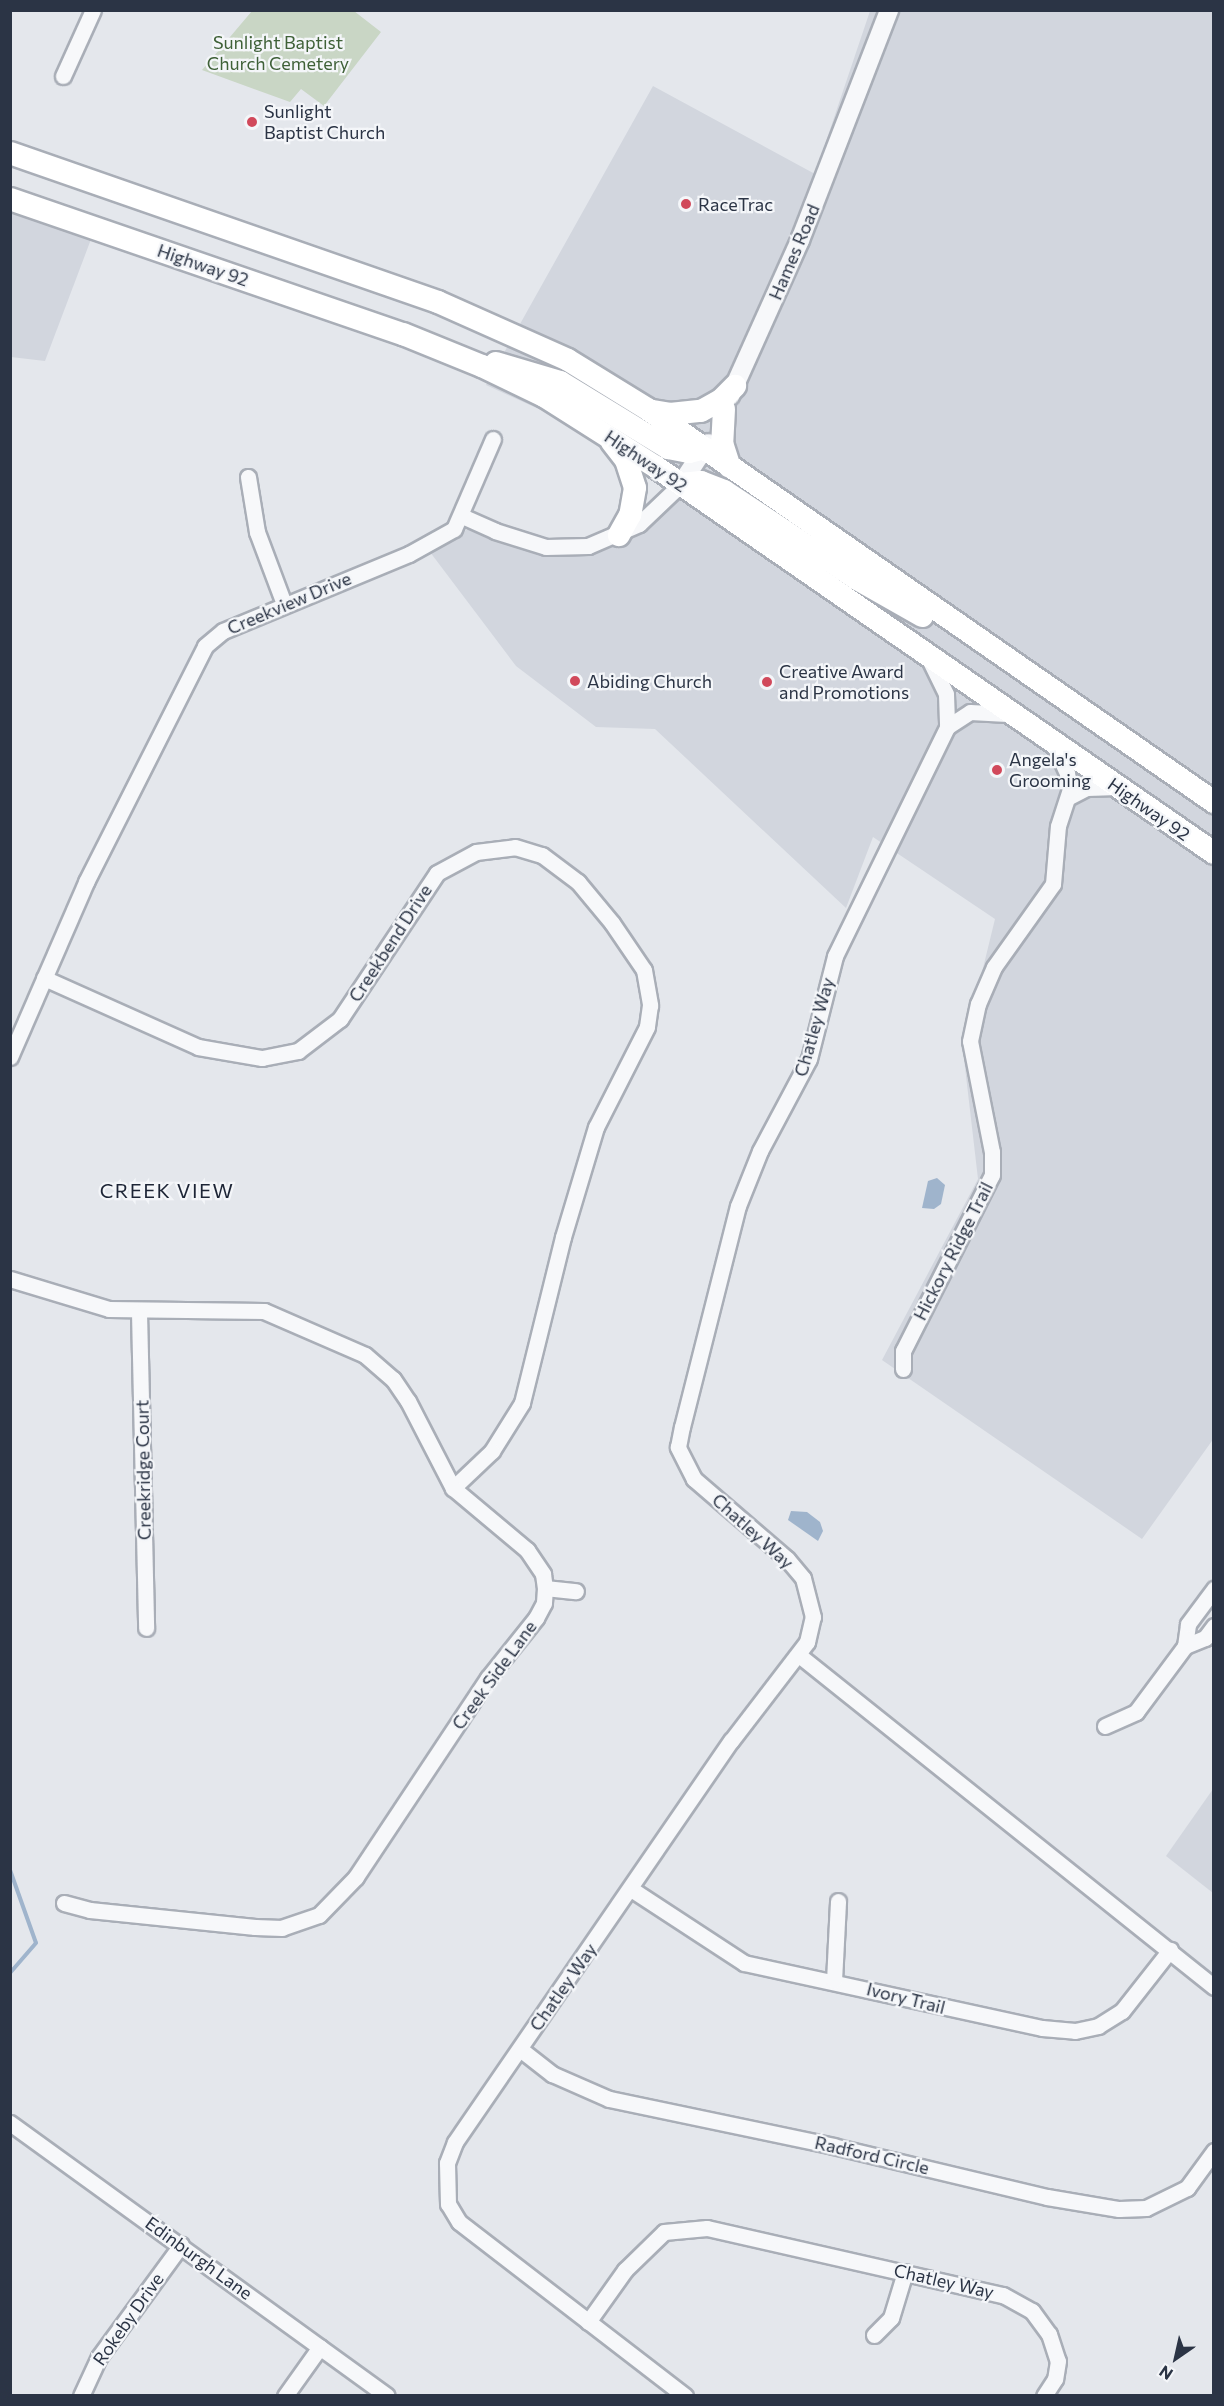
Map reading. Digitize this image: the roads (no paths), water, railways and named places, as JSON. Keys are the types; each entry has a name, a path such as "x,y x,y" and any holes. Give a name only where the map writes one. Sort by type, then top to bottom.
{"main road":[{"path":"10,153 478,318 568,360 705,448 1214,802"},
{"name":"Highway 92","path":"10,199 467,360 544,396 604,432 681,484 1214,853"},
{"path":"467,360 510,365 546,376 662,445 682,451 705,448"},
{"path":"649,410 670,414 701,411 721,400 735,386"},
{"path":"724,409 722,443 730,467"},
{"path":"604,432 626,460 635,488 630,515 620,535"},
{"path":"681,484 701,482 724,491 893,600 941,624 968,632"}],"street":[{"path":"63,76 93,10"},
{"name":"Hames Road","path":"681,484 705,448 800,240 889,10"},
{"path":"493,439 462,516 495,531 546,547 588,546 620,535 652,514 681,484"},
{"path":"248,477 257,532 284,604"},
{"name":"Creekview Drive","path":"10,1057 101,852 205,646 223,631 436,542 454,529 462,516"},
{"name":"Chatley Way","path":"685,2396 459,2222 448,2204 447,2163 455,2142 731,1742 800,1656 813,1617 803,1578 787,1559 694,1479 678,1447 738,1206 760,1151 809,1059 835,956 947,727 946,694 926,654"},
{"path":"947,727 970,712 988,711 1015,717"},
{"name":"Hickory Ridge Trail","path":"903,1369 903,1351 992,1175 992,1152 970,1041 978,1004 1007,944 1053,884 1058,826 1069,797 1067,773 1053,743"},
{"path":"1069,797 1087,788 1117,787"},
{"name":"Creekbend Drive","path":"44,978 198,1047 262,1059 298,1051 340,1019 437,873 464,857 515,847 542,855 578,882 592,898 644,970 650,1005 647,1027 596,1127 563,1237 522,1403 492,1451 453,1488"},
{"path":"10,1279 74,1301 139,1312 170,1308 264,1311 365,1355 393,1379 408,1401 453,1488 527,1550 543,1574 545,1588 576,1591"},
{"name":"Creekridge Court","path":"139,1312 146,1628"},
{"name":"Creek Side Lane","path":"64,1903 90,1910 255,1927 282,1928 319,1915 356,1877 488,1678 536,1618 544,1603 545,1588"},
{"path":"1105,1726 1136,1712 1185,1646 1188,1624 1214,1589"},
{"path":"1185,1646 1205,1638 1214,1626"},
{"path":"800,1656 1214,1987"},
{"name":"Ivory Trail","path":"631,1889 744,1963 834,1981 949,2009 1075,2031 1098,2026 1122,2011 1170,1950"},
{"path":"834,1981 838,1901"},
{"name":"Radford Circle","path":"520,2049 552,2074 609,2099 833,2146 1047,2197 1119,2209 1146,2208 1187,2188 1214,2151"},
{"name":"Edinburgh Lane","path":"10,2123 387,2396"},
{"name":"Chatley Way","path":"588,2322 646,2247 664,2232 686,2228 707,2228 1003,2295 1032,2311 1049,2334 1058,2361 1055,2379 1044,2396"},
{"name":"Rokeby Drive","path":"81,2396 82,2386 99,2357 181,2245"},
{"path":"874,2335 891,2318 905,2272"},
{"path":"285,2396 320,2347"}],"water":[{"path":"937,1178 945,1185 941,1204 934,1209 922,1208 928,1181"},
{"path":"791,1511 807,1512 820,1522 823,1531 818,1541 788,1520"}],"waterway":[{"path":"10,1870 36,1943 10,1973"}],"place":[{"name":"Sunlight Baptist Church","path":"252,122"},
{"name":"RaceTrac","path":"686,204"},
{"name":"Abiding Church","path":"575,681"},
{"name":"Creative Award and Promotions","path":"767,682"},
{"name":"Angela's Grooming","path":"997,770"}],"district":[{"name":"CREEK VIEW","path":"167,1190"}],"park label":[{"name":"Sunlight Baptist Church Cemetery","path":"278,53"}]}
